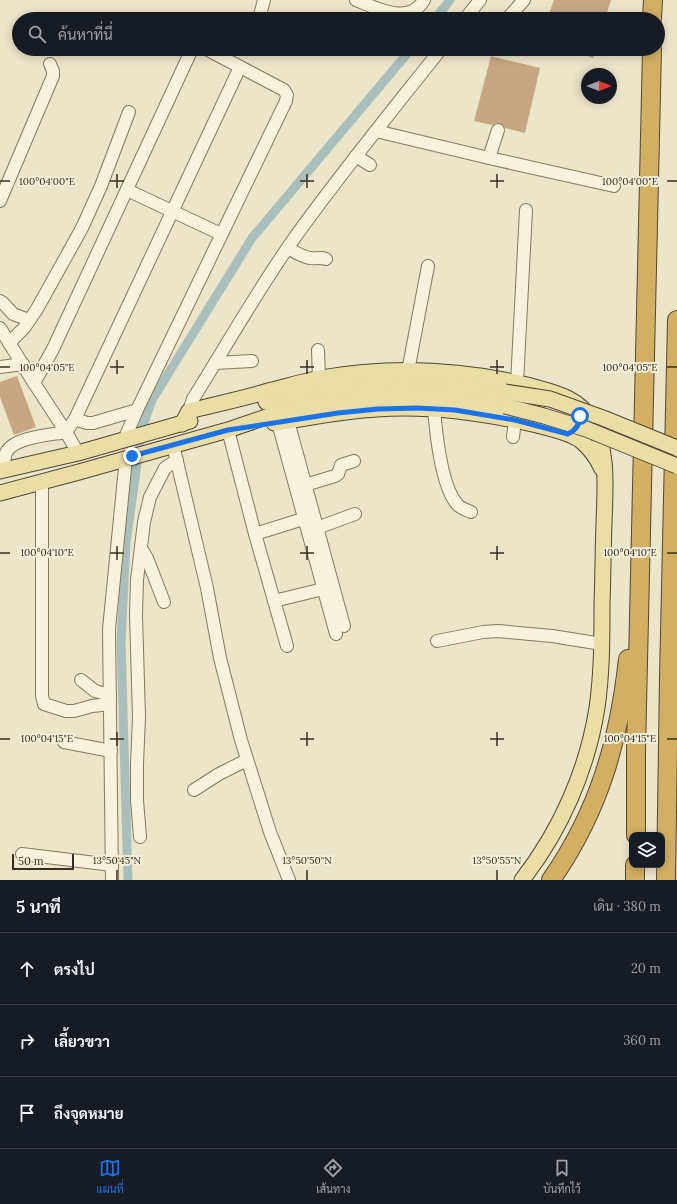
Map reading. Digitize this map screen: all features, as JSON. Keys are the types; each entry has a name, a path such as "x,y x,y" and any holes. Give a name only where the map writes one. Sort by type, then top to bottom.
{"highway":[{"path":"636,832 636,750 652,56"},
{"path":"666,880 668,677 677,320"},
{"path":"551,880 573,847 588,818 606,772 618,725 631,641 643,486"},
{"path":"635,880 636,868"}],"main road":[{"path":"2,471 78,453 157,431 186,418 319,378 362,372 429,370 465,373 509,394 544,416 586,429 677,466"},
{"path":"186,418 318,391 361,385 382,383 442,384 557,402 603,418 677,448"},
{"path":"0,492 155,451 228,430 284,411 317,404 367,398 418,396 458,399 550,392 571,399 584,410 594,426 602,449 605,473 602,644 597,708 583,764 575,788 560,821 542,852 522,880"},
{"path":"568,434 577,428 580,422 579,413 571,399"},
{"path":"228,430 283,422 378,413 434,409 462,411 515,420 568,434 580,440 588,448 595,456 605,473"}],"street":[{"path":"261,12 264,0"},
{"path":"356,0 388,12"},
{"path":"412,12 421,5 424,0"},
{"path":"471,12 480,0"},
{"path":"513,12 524,0"},
{"path":"34,383 53,350 189,56"},
{"path":"129,439 137,410 286,100 287,95 284,90 219,56"},
{"path":"186,418 193,399 288,248 356,156 435,56"},
{"path":"0,201 53,76 53,71 50,64"},
{"path":"2,471 6,453 11,446 21,441 66,432 75,419 240,67"},
{"path":"10,343 24,328 37,309 82,228 101,186 129,112"},
{"path":"489,158 498,130"},
{"path":"376,131 614,186"},
{"path":"356,156 370,165"},
{"path":"127,190 221,234"},
{"path":"509,394 526,210"},
{"path":"288,248 305,257 312,259 326,259"},
{"path":"408,371 428,266"},
{"path":"0,301 4,303 13,314 30,320"},
{"path":"0,328 78,453"},
{"path":"318,350 319,378"},
{"path":"215,363 252,361"},
{"path":"0,367 23,364"},
{"path":"434,409 436,438 442,468 450,491 458,505 471,512"},
{"path":"75,419 87,423 93,423 137,410"},
{"path":"512,437 515,420"},
{"path":"283,422 306,487 317,528 340,630 323,589 303,519 283,422"},
{"path":"228,430 255,534 287,646"},
{"path":"173,445 206,588 220,658 248,760 270,832 290,880"},
{"path":"112,880 109,629 129,457"},
{"path":"140,837 137,793 139,717 136,598 146,509 150,497 165,468 177,460"},
{"path":"306,487 335,476 338,474 341,465 354,461"},
{"path":"306,487 346,478"},
{"path":"42,482 42,696 44,704 66,711 74,711 110,699"},
{"path":"317,528 355,514"},
{"path":"255,534 303,519"},
{"path":"141,548 147,558 164,602"},
{"path":"274,601 323,589"},
{"path":"437,642 483,632 498,631 552,636 602,644"},
{"path":"82,680 95,691 110,699"},
{"path":"64,742 111,751"},
{"path":"194,790 219,774 248,760"},
{"path":"22,854 112,866"}],"building":[{"path":"554,0 611,0 607,12 550,12"},
{"path":"491,56 540,68 525,133 505,128 500,123 492,125 474,121"},
{"path":"17,376 36,427 14,435 0,397 0,382"}],"waterway":[{"path":"441,12 450,0"},
{"path":"128,880 121,642 126,543 142,428 152,400 252,238 405,56"}],"route":[{"path":"132,456 228,430 359,410 417,408 455,410 515,420 568,434 577,428 580,422 580,416"}]}
